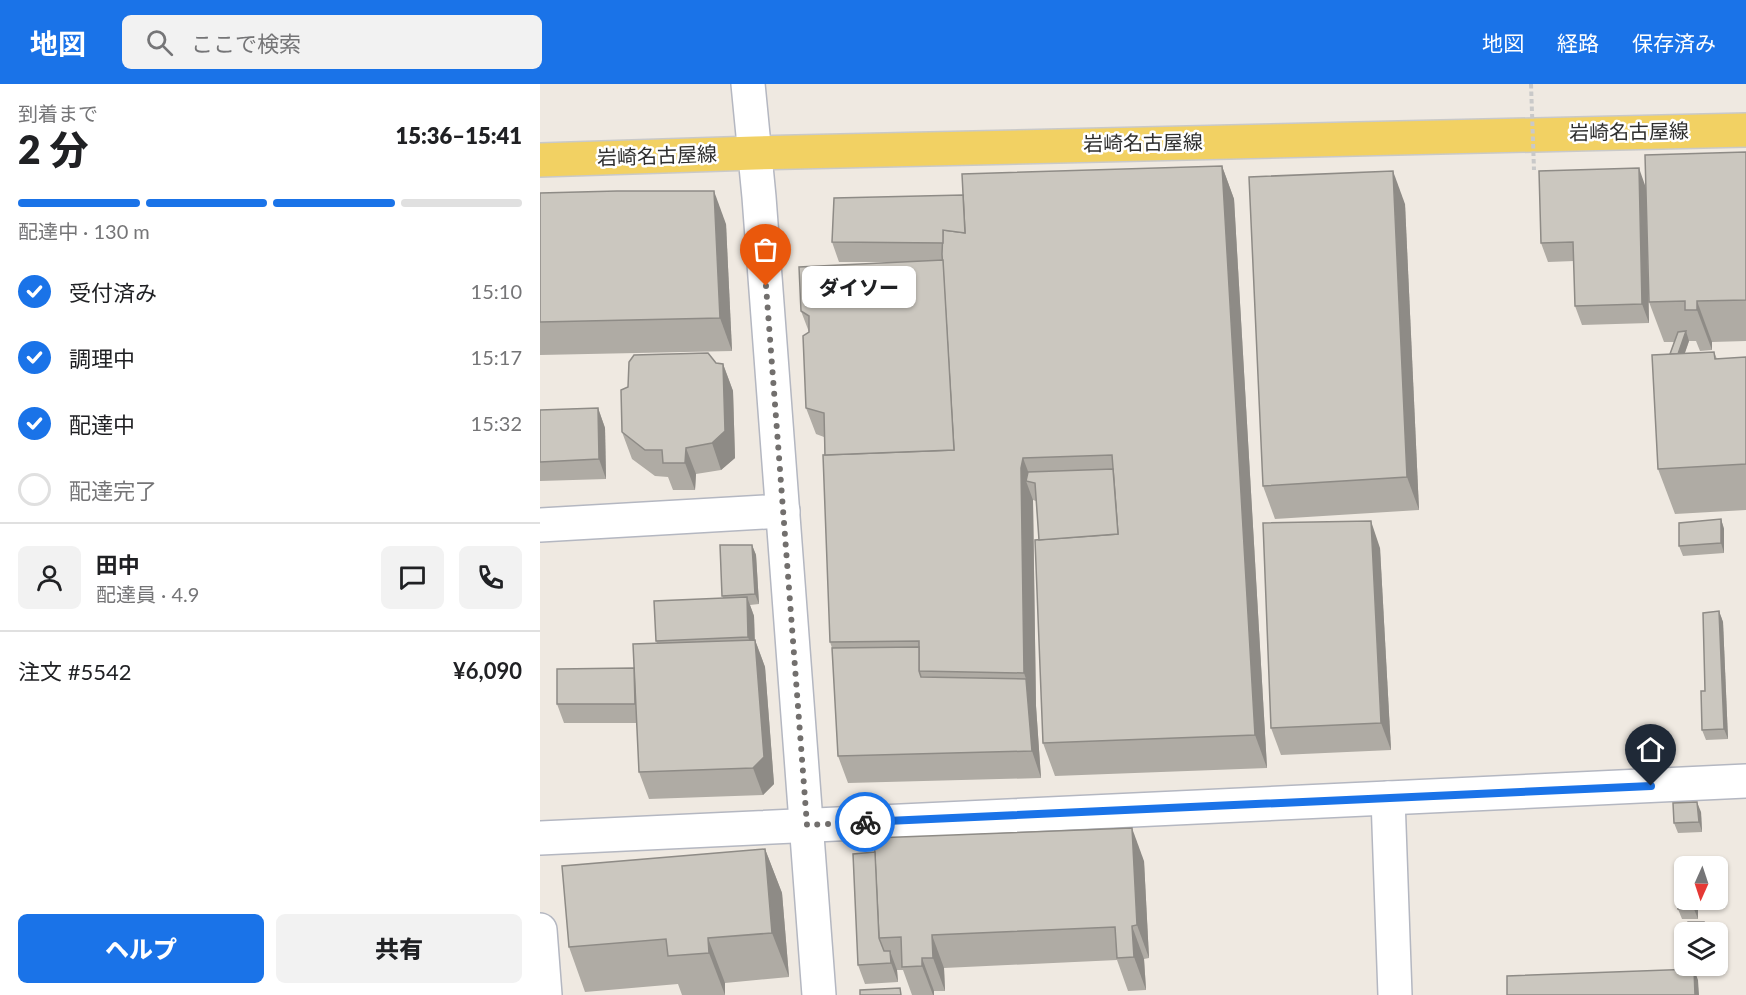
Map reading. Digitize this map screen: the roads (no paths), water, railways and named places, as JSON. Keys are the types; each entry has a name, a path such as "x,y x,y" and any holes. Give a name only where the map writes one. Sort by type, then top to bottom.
{"main road":[{"name":"岩崎名古屋線","path":"540,160 1746,130"}],"street":[{"path":"748,84 819,995"},
{"path":"540,525 783,512"},
{"path":"540,838 1746,781"},
{"path":"1388,798 1395,995"},
{"path":"540,930 544,995"}],"place":[{"name":"ダイソー","path":"766,286"}]}
